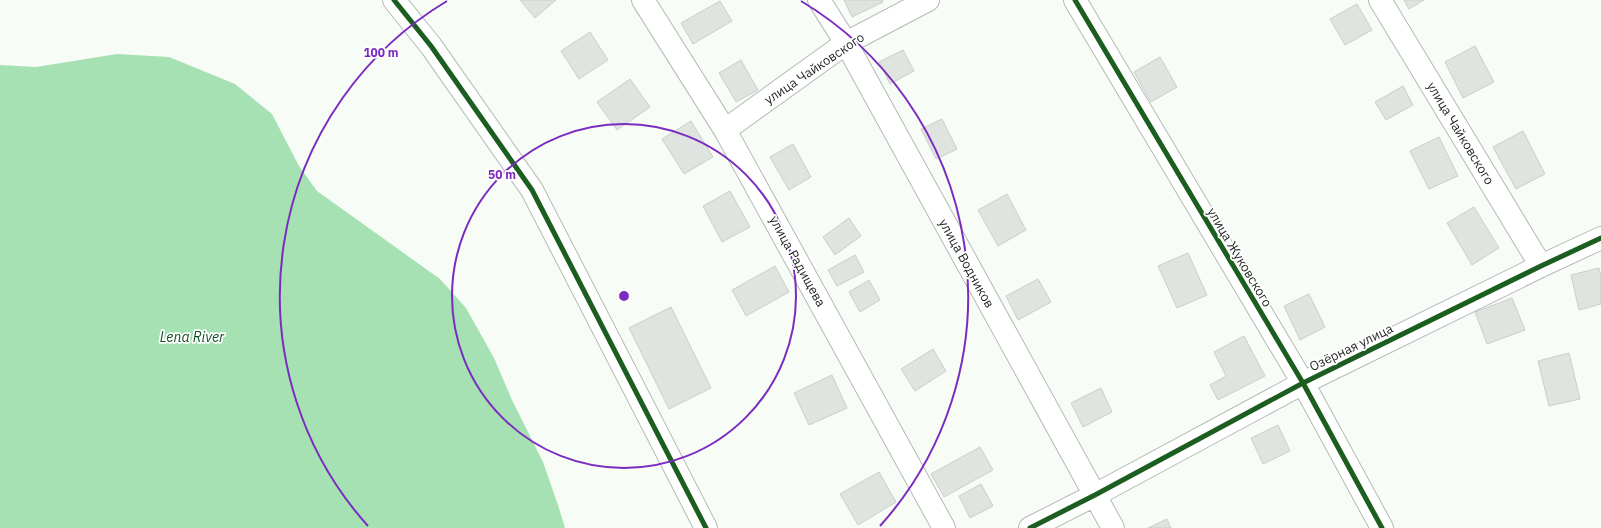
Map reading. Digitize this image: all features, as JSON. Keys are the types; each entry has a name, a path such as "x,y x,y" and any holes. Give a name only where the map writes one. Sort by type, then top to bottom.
{"street":[{"path":"394,0 431,46 532,190 706,528"},
{"name":"улица Радищева","path":"643,0 725,130 944,528"},
{"name":"улица Водников","path":"819,0 846,43 1113,528"},
{"name":"улица Чайковского","path":"725,130 846,43 928,0"},
{"name":"улица Жуковского","path":"1075,0 1302,383 1382,528"},
{"name":"улица Чайковского","path":"1380,0 1541,266"},
{"name":"Озёрная улица","path":"1030,528 1095,495 1302,383 1601,238"}],"water":[{"name":"Lena River","path":"117,54 169,57 235,84 272,114 299,166 317,191 440,279 466,308 494,358 512,400 543,462 565,528 0,528 0,65 36,67"}],"building":[{"path":"520,0 556,0 535,18"},
{"path":"844,0 882,0 883,2 852,17"},
{"path":"1404,0 1424,0 1409,9"},
{"path":"720,1 732,21 693,44 681,23"},
{"path":"1357,4 1372,30 1345,45 1330,19"},
{"path":"590,32 608,60 579,79 561,51"},
{"path":"1475,46 1494,82 1463,98 1445,62"},
{"path":"903,50 914,71 890,84 879,62"},
{"path":"1160,57 1177,87 1151,102 1134,72"},
{"path":"741,60 758,90 736,102 719,73"},
{"path":"630,79 650,107 617,130 597,102"},
{"path":"1403,86 1413,105 1386,120 1375,102"},
{"path":"942,119 957,149 936,159 921,129"},
{"path":"691,121 713,157 684,174 662,139"},
{"path":"1523,131 1545,174 1516,189 1493,147"},
{"path":"1439,137 1458,176 1429,189 1410,151"},
{"path":"793,144 811,177 789,190 770,157"},
{"path":"730,191 750,227 722,242 703,206"},
{"path":"1007,194 1026,230 998,246 978,210"},
{"path":"1474,207 1499,248 1472,265 1447,223"},
{"path":"849,218 861,236 835,255 823,237"},
{"path":"1188,253 1207,295 1177,308 1158,266"},
{"path":"855,255 864,272 837,286 828,270"},
{"path":"775,266 789,292 746,316 732,290"},
{"path":"1599,268 1601,276 1601,304 1579,310 1571,275"},
{"path":"1038,279 1051,302 1018,320 1006,296"},
{"path":"869,280 880,300 860,312 849,292"},
{"path":"1309,294 1325,327 1300,340 1284,306"},
{"path":"1512,298 1525,330 1487,344 1475,312"},
{"path":"671,307 711,388 669,409 629,328"},
{"path":"1244,336 1265,376 1218,400 1210,385 1226,376 1214,352"},
{"path":"933,349 946,371 915,391 901,369"},
{"path":"1569,353 1580,399 1549,406 1538,361"},
{"path":"832,375 847,408 809,425 794,393"},
{"path":"1101,388 1112,412 1083,427 1071,403"},
{"path":"1278,425 1290,451 1263,464 1251,438"},
{"path":"980,447 993,470 944,497 931,474"},
{"path":"879,472 896,502 858,525 840,494"},
{"path":"981,484 993,506 970,518 959,496"},
{"path":"1167,519 1171,528 1148,528"}],"cycle path":[{"path":"394,0 431,46 532,190 706,528"},
{"path":"1075,0 1303,383 1382,528"},
{"path":"1030,528 1095,495 1303,383 1601,238"}]}
